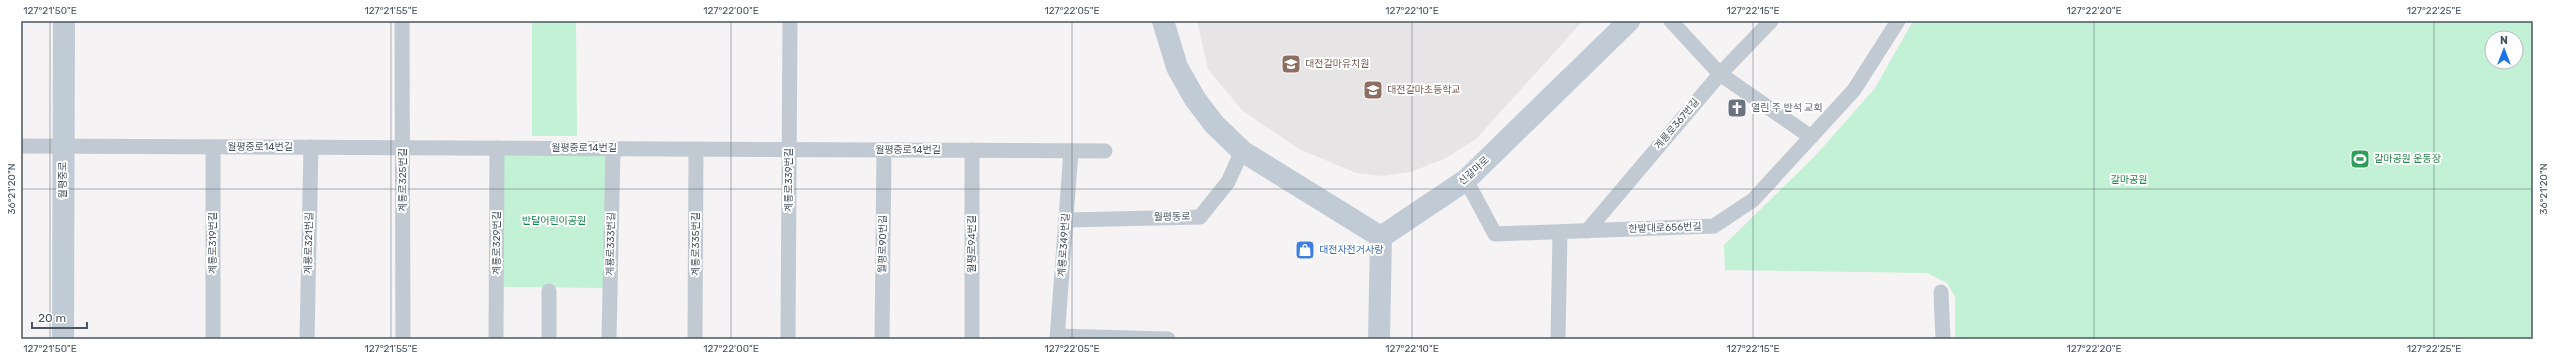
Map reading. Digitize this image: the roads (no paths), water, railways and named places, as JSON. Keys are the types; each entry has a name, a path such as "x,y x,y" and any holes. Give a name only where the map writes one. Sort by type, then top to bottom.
{"street":[{"name":"월평중로","path":"63,339 64,21"},
{"name":"계룡로325번길","path":"402,21 403,339"},
{"name":"계룡로339번길","path":"788,339 790,21"},
{"path":"1163,21 1177,67 1194,99 1214,124 1242,151 1381,237 1379,339"},
{"name":"신갈마로","path":"1381,237 1466,180 1629,21"},
{"path":"1671,21 1720,74 1811,137"},
{"name":"계룡로367번길","path":"1587,231 1720,74 1771,21"},
{"name":"한밭대로656번길","path":"1466,180 1495,234 1560,233 1714,226 1752,200 1854,90 1898,21"},
{"name":"월평중로14번길","path":"21,146 1105,151"},
{"name":"계룡로319번길","path":"213,147 213,339"},
{"name":"계룡로321번길","path":"307,339 311,147"},
{"name":"계룡로329번길","path":"496,339 497,148"},
{"name":"계룡로333번길","path":"609,339 613,148"},
{"name":"계룡로335번길","path":"695,339 696,149"},
{"name":"월평로90번길","path":"882,339 884,150"},
{"name":"월평로94번길","path":"972,150 972,339"},
{"name":"계룡로349번길","path":"1057,338 1071,151"},
{"name":"월평동로","path":"1066,220 1200,217 1228,182 1242,151"},
{"path":"1558,339 1560,233"},
{"path":"548,339 549,291"},
{"path":"1941,292 1943,339"},
{"path":"1057,338 1168,339"}],"place":[{"name":"대전갈마유치원","path":"1291,64"},
{"name":"대전갈마초등학교","path":"1373,90"},
{"name":"열린 주 반석 교회","path":"1737,108"},
{"name":"갈마공원 운동장","path":"2360,159"},
{"name":"대전자전거사랑","path":"1305,250"}],"park label":[{"name":"갈마공원","path":"2129,180"},
{"name":"반달어린이공원","path":"554,221"}]}
